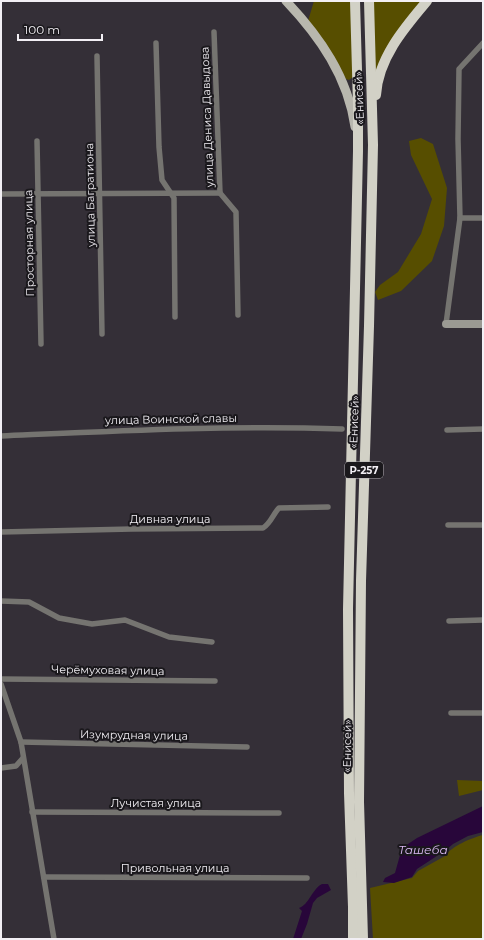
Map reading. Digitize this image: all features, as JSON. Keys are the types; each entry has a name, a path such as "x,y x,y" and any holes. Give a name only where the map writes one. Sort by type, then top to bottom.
{"highway":[{"name":"«Енисей»","path":"353,939 349,793 348,609 358,152 355,1"},
{"name":"«Енисей»","path":"363,939 358,802 360,581 369,326 372,144 369,1"},
{"path":"372,144 376,87 381,70 391,49 404,29 427,1"}],"main road":[{"path":"286,1 312,30 332,59 344,83 353,116 358,152"}],"street":[{"name":"улица Дениса Давыдова","path":"214,32 220,193 236,212 238,315"},
{"path":"156,43 159,146 162,180 174,198 175,317"},
{"path":"483,43 459,69 458,139 460,218 446,324 483,324"},
{"name":"улица Багратиона","path":"97,56 102,334"},
{"name":"Просторная улица","path":"37,141 41,344"},
{"path":"1,194 99,192 220,193"},
{"path":"460,218 483,218"},
{"name":"улица Воинской славы","path":"1,436 136,430 247,428 342,429"},
{"path":"447,430 483,429"},
{"name":"Дивная улица","path":"1,532 264,528 268,525 273,514 279,508 328,507"},
{"path":"448,525 483,525"},
{"path":"1,602 29,602 59,618 92,624 125,620 169,637 212,642"},
{"path":"449,621 483,620"},
{"name":"Черёмуховая улица","path":"1,679 215,681"},
{"path":"1,684 20,742 54,939"},
{"path":"451,712 483,712"},
{"name":"Изумрудная улица","path":"20,742 248,747"},
{"path":"1,768 16,766 23,758"},
{"name":"Лучистая улица","path":"32,812 279,813"},
{"name":"Привольная улица","path":"44,877 307,878"}],"shaded area":[{"path":"314,1 351,1 353,77 349,80 346,79 308,21"},
{"path":"371,1 424,1 373,78"},
{"path":"421,138 433,144 447,188 444,226 432,261 401,291 378,300 375,292 380,285 398,272 421,234 432,199 411,155 409,141"},
{"path":"457,780 483,781 483,790 459,796"},
{"path":"483,835 483,939 373,939 370,888 412,878 418,871 445,856 452,849 468,840"}],"water":[{"name":"Ташеба","path":"483,806 483,832 468,836 453,844 417,869 412,877 394,883 383,882 385,878 395,873 402,848 417,838"},
{"path":"322,884 328,884 331,890 317,898 313,903 301,939 293,939 302,911 299,908 305,904 316,889"}]}
